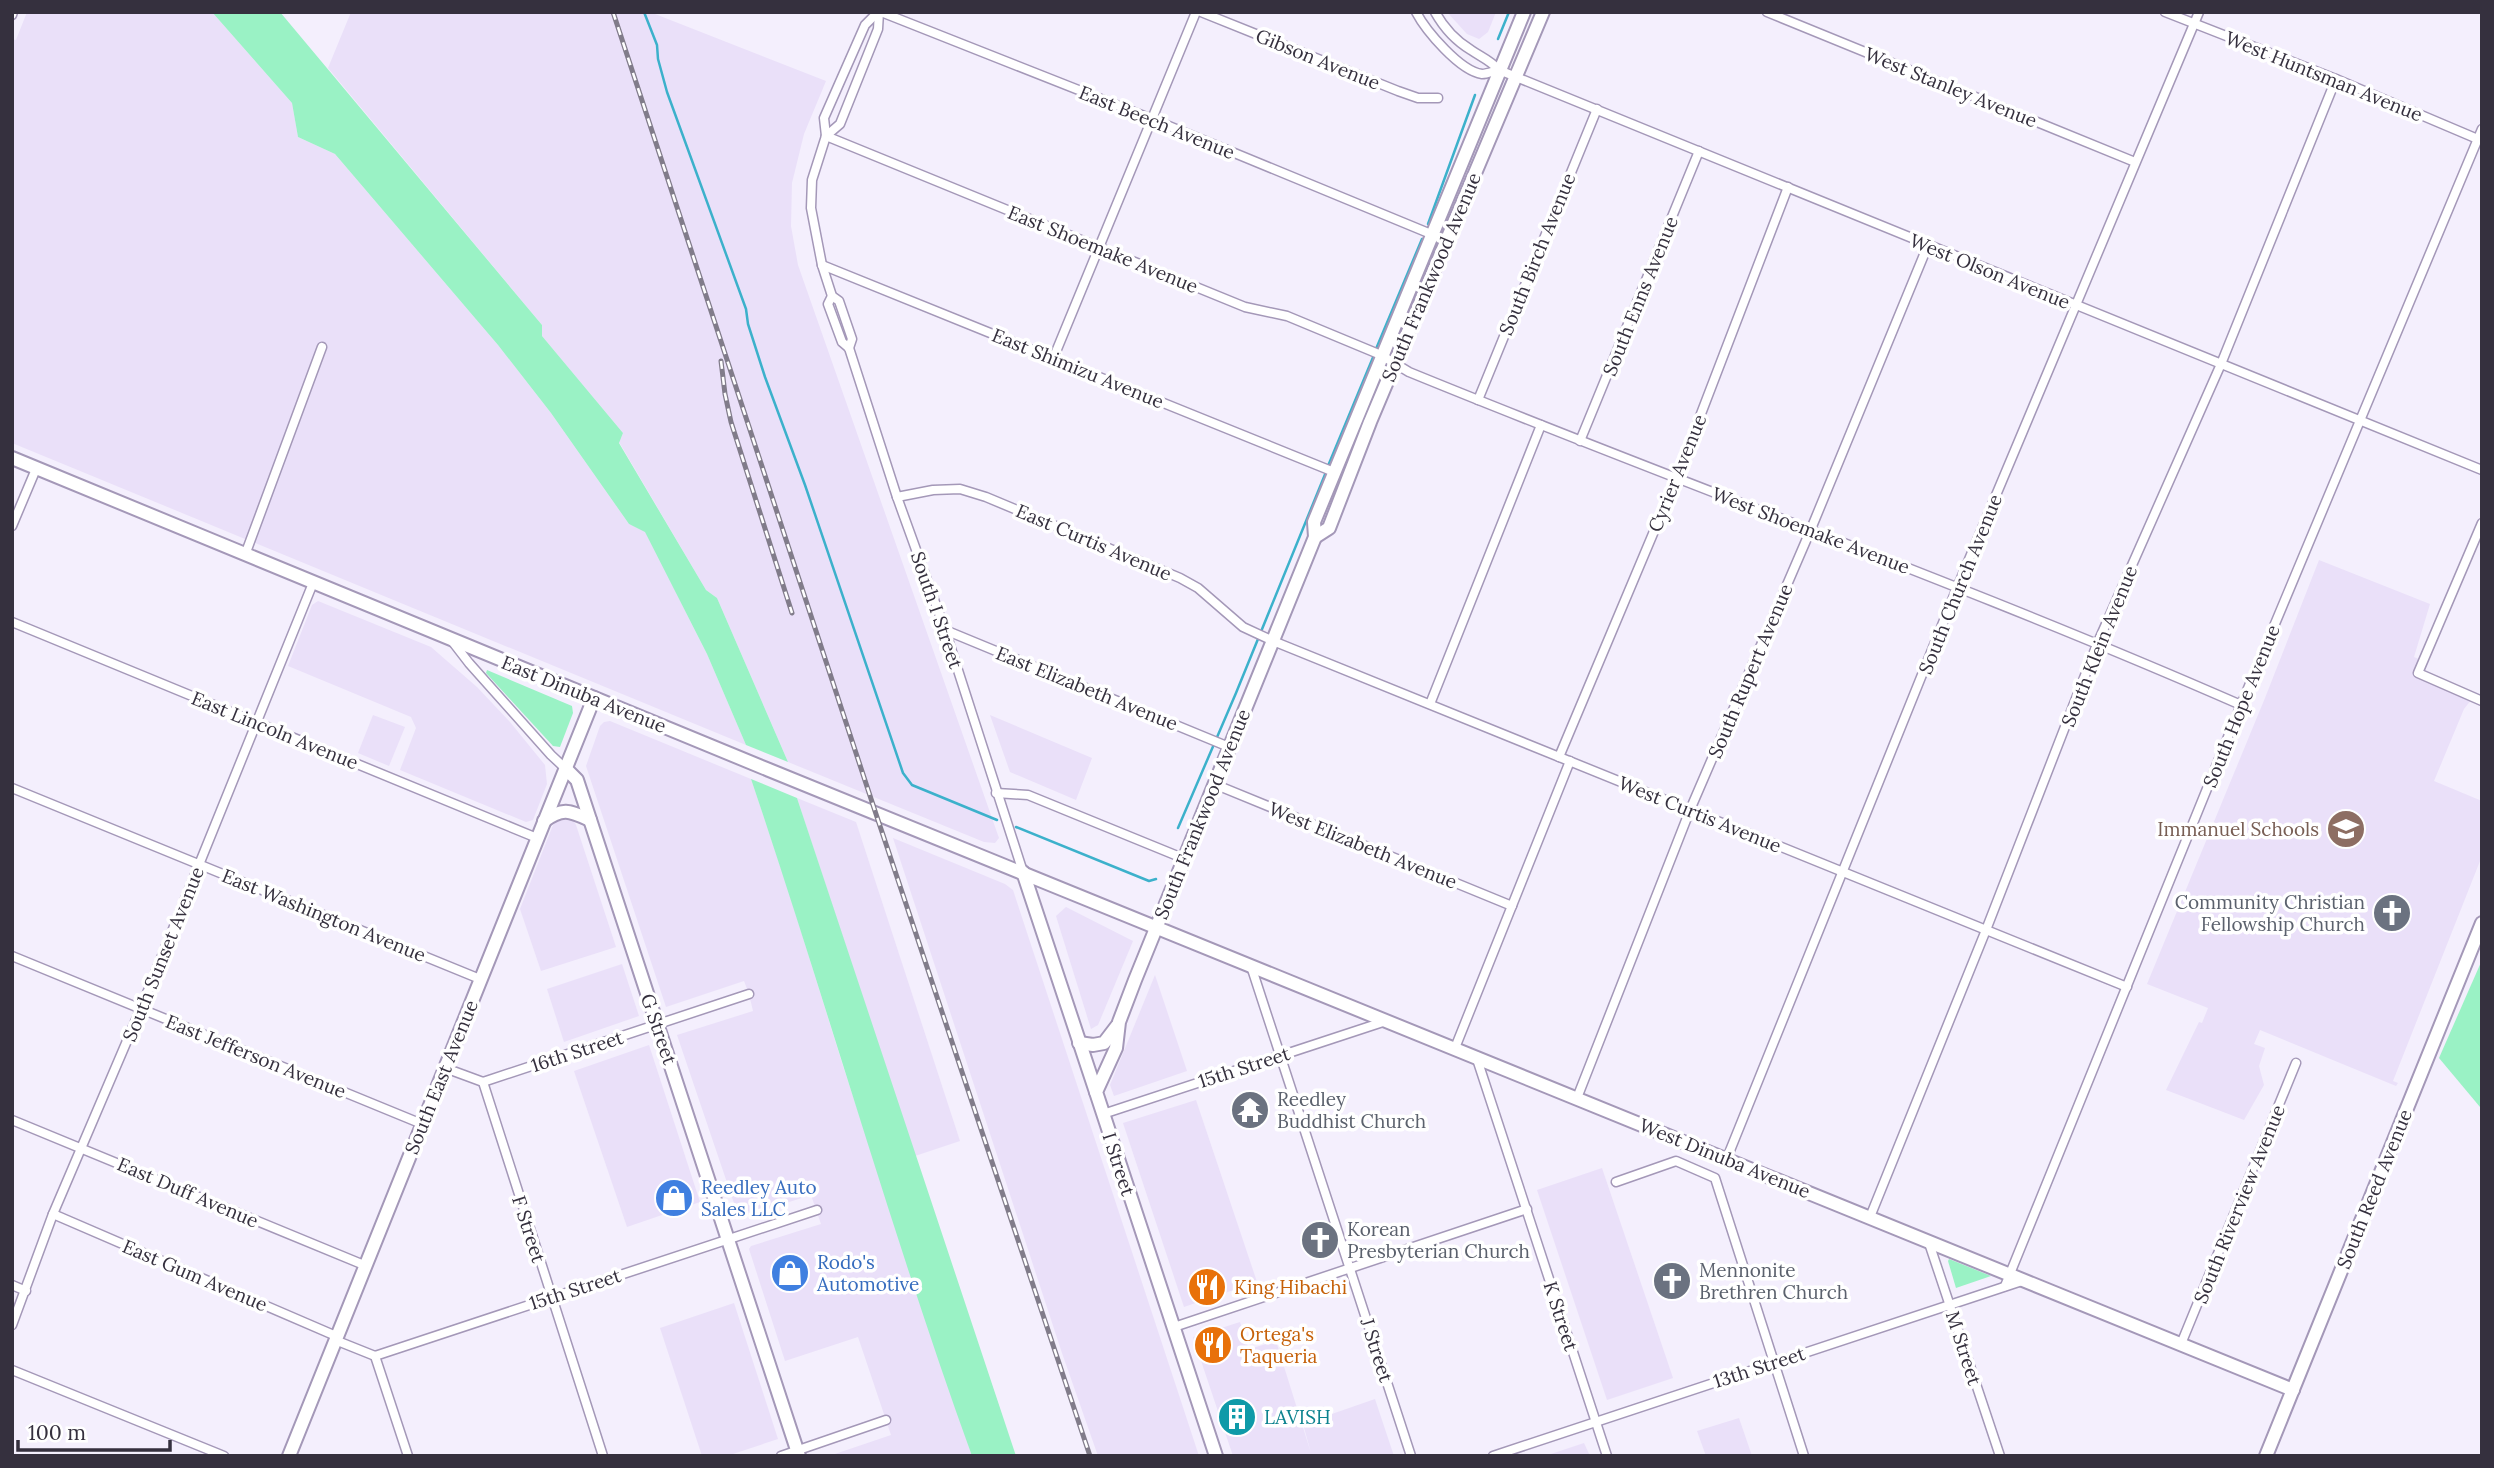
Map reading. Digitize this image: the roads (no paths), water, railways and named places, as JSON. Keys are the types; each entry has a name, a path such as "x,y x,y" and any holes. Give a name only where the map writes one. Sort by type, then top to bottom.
{"street":[{"name":"East Beech Avenue","path":"879,12 1152,119 1430,234"},
{"path":"826,135 840,124 878,29 879,12"},
{"path":"826,135 824,118 865,25 879,12"},
{"path":"1053,359 1198,12"},
{"name":"Gibson Avenue","path":"1198,12 1398,91 1418,98 1438,98"},
{"path":"1416,12 1433,37 1465,66 1482,74 1499,70 1490,60 1467,48 1444,28 1435,12"},
{"name":"South Frankwood Avenue","path":"1096,1092 1116,1048 1119,1022 1156,927 1315,537 1314,522 1430,234 1524,12"},
{"name":"South Frankwood Avenue","path":"1315,537 1329,528 1542,12"},
{"name":"West Stanley Avenue","path":"1766,12 2135,162"},
{"name":"West Huntsman Avenue","path":"2165,12 2336,79 2479,140"},
{"name":"South Church Avenue","path":"1727,1158 1957,588 2199,12"},
{"name":"West Olson Avenue","path":"1499,70 2482,470"},
{"name":"South Klein Avenue","path":"1870,1217 2098,642 2221,364 2336,79"},
{"name":"South Birch Avenue","path":"1478,400 1597,109"},
{"name":"South Hope Avenue","path":"2007,1280 2241,705 2482,129"},
{"name":"East Shoemake Avenue","path":"826,135 1245,307 1287,316 1381,355"},
{"name":"South I Street","path":"826,135 812,180 811,208 821,265 832,296 839,301 852,339 849,348 897,496 945,630 1023,872"},
{"name":"South Enns Avenue","path":"1580,441 1699,151"},
{"name":"Cyrier Avenue","path":"1559,757 1676,479 1788,187"},
{"name":"South Rupert Avenue","path":"1577,1098 1690,810 1811,529 1928,245"},
{"name":"East Shimizu Avenue","path":"821,265 1334,472"},
{"path":"245,555 322,346"},
{"name":"West Shoemake Avenue","path":"1381,355 1409,372 1676,479 2098,642 2241,705"},
{"path":"1430,704 1541,425"},
{"name":"East Dinuba Avenue","path":"12,458 1156,927"},
{"path":"12,526 36,469"},
{"name":"East Curtis Avenue","path":"897,496 960,489 986,497 1180,578 1198,588 1243,627 1273,640"},
{"path":"2482,523 2418,673 2482,701"},
{"name":"South Sunset Avenue","path":"12,1325 53,1214 200,865 313,583"},
{"name":"East Lincoln Avenue","path":"12,622 537,838"},
{"name":"East Elizabeth Avenue","path":"945,630 1229,747"},
{"name":"G Street","path":"452,640 469,663 551,755 577,780 798,1453"},
{"name":"West Curtis Avenue","path":"1273,640 2127,987"},
{"name":"South East Avenue","path":"289,1456 594,698"},
{"path":"1455,1048 1570,761"},
{"name":"West Elizabeth Avenue","path":"1214,784 1512,906"},
{"name":"East Washington Avenue","path":"12,788 480,979"},
{"path":"996,793 1028,795 1185,859"},
{"path":"544,822 562,811 590,820"},
{"name":"I Street","path":"1023,872 1216,1456"},
{"name":"South Reed Avenue","path":"2266,1456 2482,923"},
{"name":"West Dinuba Avenue","path":"1156,927 1928,1240 2007,1280 2025,1280 2293,1390"},
{"name":"East Jefferson Avenue","path":"12,956 422,1124"},
{"name":"J Street","path":"1251,965 1411,1456"},
{"name":"16th Street","path":"483,1082 749,994"},
{"name":"15th Street","path":"1103,1114 1386,1021"},
{"path":"1079,1042 1093,1045 1104,1043 1119,1022"},
{"name":"K Street","path":"1476,1056 1607,1456"},
{"name":"South Riverview Avenue","path":"2181,1344 2296,1063"},
{"path":"445,1068 483,1082"},
{"name":"F Street","path":"483,1082 603,1456"},
{"name":"East Duff Avenue","path":"12,1120 365,1265"},
{"path":"1616,1181 1672,1162 1681,1162 1716,1178 1804,1456"},
{"path":"1174,1327 1527,1209"},
{"name":"15th Street","path":"375,1356 817,1210"},
{"name":"East Gum Avenue","path":"53,1214 336,1338"},
{"name":"M Street","path":"1928,1240 2000,1456"},
{"name":"13th Street","path":"1493,1456 1950,1304 2007,1280"},
{"path":"12,1285 26,1291"},
{"path":"336,1338 375,1356 408,1456"},
{"path":"12,1370 224,1456"},
{"path":"781,1456 798,1453 886,1420"}],"waterway":[{"path":"644,12 657,45 667,92 746,309 748,324 765,377 805,485 903,773 912,785 997,820"},
{"path":"1498,39 1509,12"},
{"path":"1428,224 1475,95"},
{"path":"1376,349 1422,239"},
{"path":"1328,466 1374,355"},
{"path":"1178,828 1326,472"},
{"path":"1016,827 1149,881 1156,879"}],"railway":[{"path":"613,12 1090,1456"},
{"path":"721,361 731,422 792,613"}],"place":[{"name":"Immanuel Schools","path":"2346,829"},
{"name":"Community Christian Fellowship Church","path":"2392,913"},
{"name":"Reedley Buddhist Church","path":"1250,1110"},
{"name":"Reedley Auto Sales LLC","path":"674,1198"},
{"name":"Korean Presbyterian Church","path":"1320,1240"},
{"name":"Rodo's Automotive","path":"790,1273"},
{"name":"Mennonite Brethren Church","path":"1672,1281"},
{"name":"King Hibachi","path":"1207,1287"},
{"name":"Ortega's Taqueria","path":"1213,1345"},
{"name":"LAVISH","path":"1237,1417"}]}
